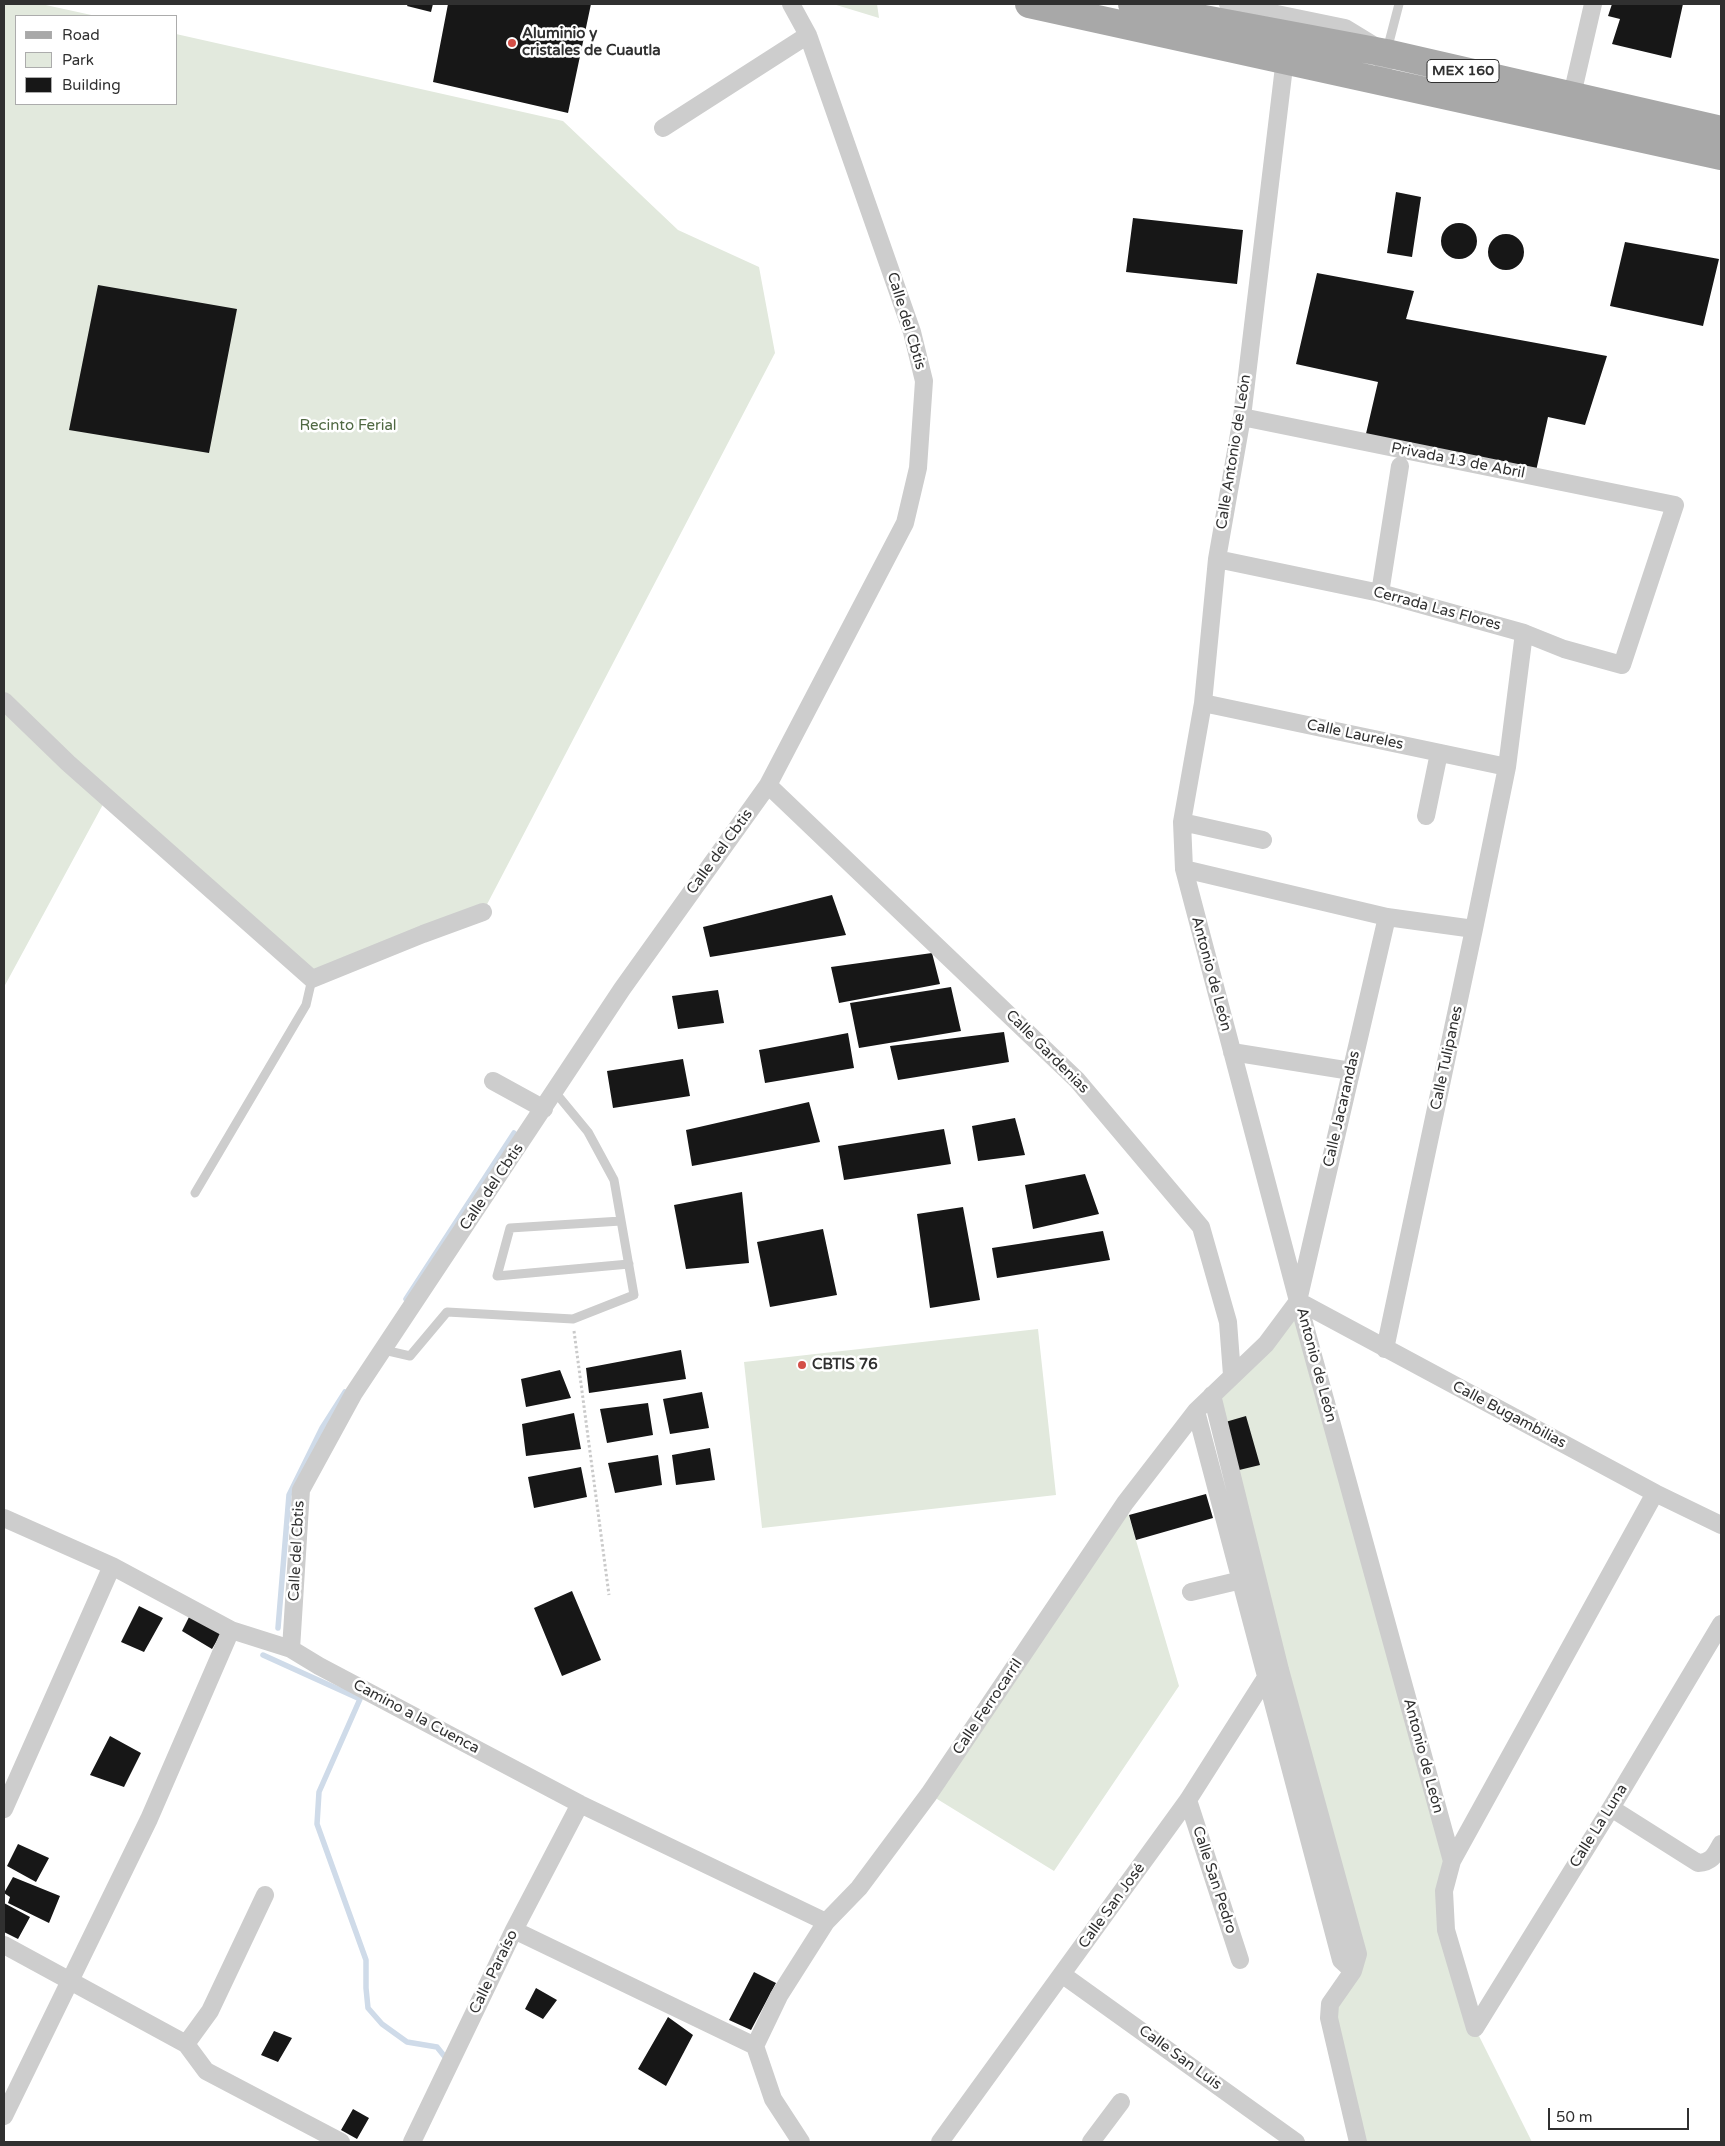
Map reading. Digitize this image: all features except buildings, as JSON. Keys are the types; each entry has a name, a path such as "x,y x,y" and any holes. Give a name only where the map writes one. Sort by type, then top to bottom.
{"main road":[{"name":"MEX 160","path":"1029,4 1194,28 1286,47 1386,53 1721,130"},
{"name":"MEX 160","path":"1132,4 1194,28"},
{"name":"MEX 160","path":"1286,47 1381,82 1721,156"}],"street":[{"name":"Calle del Cbtis","path":"291,1649 301,1490 354,1393 622,989 768,786 905,523 918,468 924,381 912,332 808,35 791,4"},
{"path":"1572,95 1593,4"},
{"path":"1235,5 1345,28 1386,53 1381,82"},
{"path":"662,128 808,35"},
{"name":"Calle Antonio de León","path":"1184,869 1182,822 1203,702 1217,559 1242,417 1286,47"},
{"name":"Privada 13 de Abril","path":"1242,417 1675,505"},
{"path":"1380,593 1400,466"},
{"name":"Cerrada Las Flores","path":"1217,559 1380,593 1524,633 1564,649 1622,665 1675,505"},
{"path":"1506,767 1524,633"},
{"path":"4,701 74,769 312,979 483,912"},
{"name":"Calle Laureles","path":"1203,702 1506,767"},
{"path":"1426,816 1439,753"},
{"name":"Calle Tulipanes","path":"1385,1349 1474,929 1506,767"},
{"name":"Calle Gardenias","path":"768,786 1078,1080 1200,1228 1228,1322 1232,1375"},
{"path":"1182,822 1263,840"},
{"path":"1184,869 1387,917 1474,929"},
{"name":"Antonio de León","path":"1184,869 1298,1301 1452,1861"},
{"name":"Calle Jacarandas","path":"1298,1301 1387,917"},
{"path":"1232,1052 1351,1071"},
{"path":"493,1081 544,1109"},
{"name":"Calle Ferrocarril","path":"755,2046 779,1996 826,1922 859,1888 929,1794 1125,1503 1196,1412 1266,1344 1298,1301"},
{"name":"Calle Bugambilias","path":"1298,1301 1655,1493 1721,1525"},
{"path":"1212,1395 1257,1576 1273,1675 1341,1960 1353,1971 1330,2004 1329,2018 1358,2142"},
{"path":"1196,1412 1240,1580 1273,1675"},
{"path":"1452,1861 1655,1493"},
{"name":"Camino a la Cuenca","path":"4,1518 112,1566 231,1630 291,1649 319,1666 580,1804 826,1922"},
{"path":"4,1809 112,1566"},
{"path":"1191,1592 1257,1576"},
{"name":"Calle La Luna","path":"1452,1861 1444,1891 1446,1930 1475,2028 1611,1808 1717,1643 1721,1624"},
{"path":"4,2116 149,1819 231,1630"},
{"name":"Calle San José","path":"940,2142 1188,1800 1273,1675"},
{"name":"Calle San Pedro","path":"1188,1800 1240,1960"},
{"name":"Calle Paraíso","path":"412,2142 514,1930 580,1804"},
{"path":"1611,1808 1698,1863 1706,1863 1713,1859 1721,1844"},
{"path":"186,2044 210,2011 265,1895"},
{"path":"514,1930 755,2046 774,2099 801,2142"},
{"path":"4,1945 186,2044 206,2071 341,2142"},
{"name":"Calle San Luis","path":"1063,1974 1296,2142"},
{"path":"1092,2142 1120,2102"}],"lane":[{"path":"1386,53 1399,4"},
{"path":"195,1193 306,1005 312,979"},
{"path":"384,1350 410,1356 447,1312 573,1319 634,1295 614,1180 588,1132 555,1092"},
{"path":"621,1221 510,1228 497,1276 628,1264"}],"path":[{"path":"573,1319 610,1595"}],"green space":[{"name":"Recinto Ferial","path":"4,4 41,4 91,15 15,15 15,105 178,105 178,34 563,121 678,230 759,267 775,353 483,912 312,979 4,695"},
{"path":"833,4 877,4 879,18"},
{"path":"4,701 107,797 4,987"},
{"path":"1298,1301 1452,1861 1444,1891 1475,2028 1532,2142 1358,2142 1329,2018 1353,1971 1341,1960 1257,1576 1212,1395"},
{"path":"1038,1329 1056,1495 762,1528 744,1362"},
{"path":"1125,1503 1179,1686 1054,1871 929,1794"}],"waterway":[{"path":"406,1299 514,1133"},
{"path":"278,1628 289,1495 322,1428 345,1392"},
{"path":"263,1655 360,1699 319,1792 317,1824 366,1960 368,2008 382,2024 407,2042 437,2047 445,2057"}],"place":[{"name":"Aluminio y cristales de Cuautla","path":"512,43"},
{"name":"CBTIS 76","path":"802,1365"}]}
